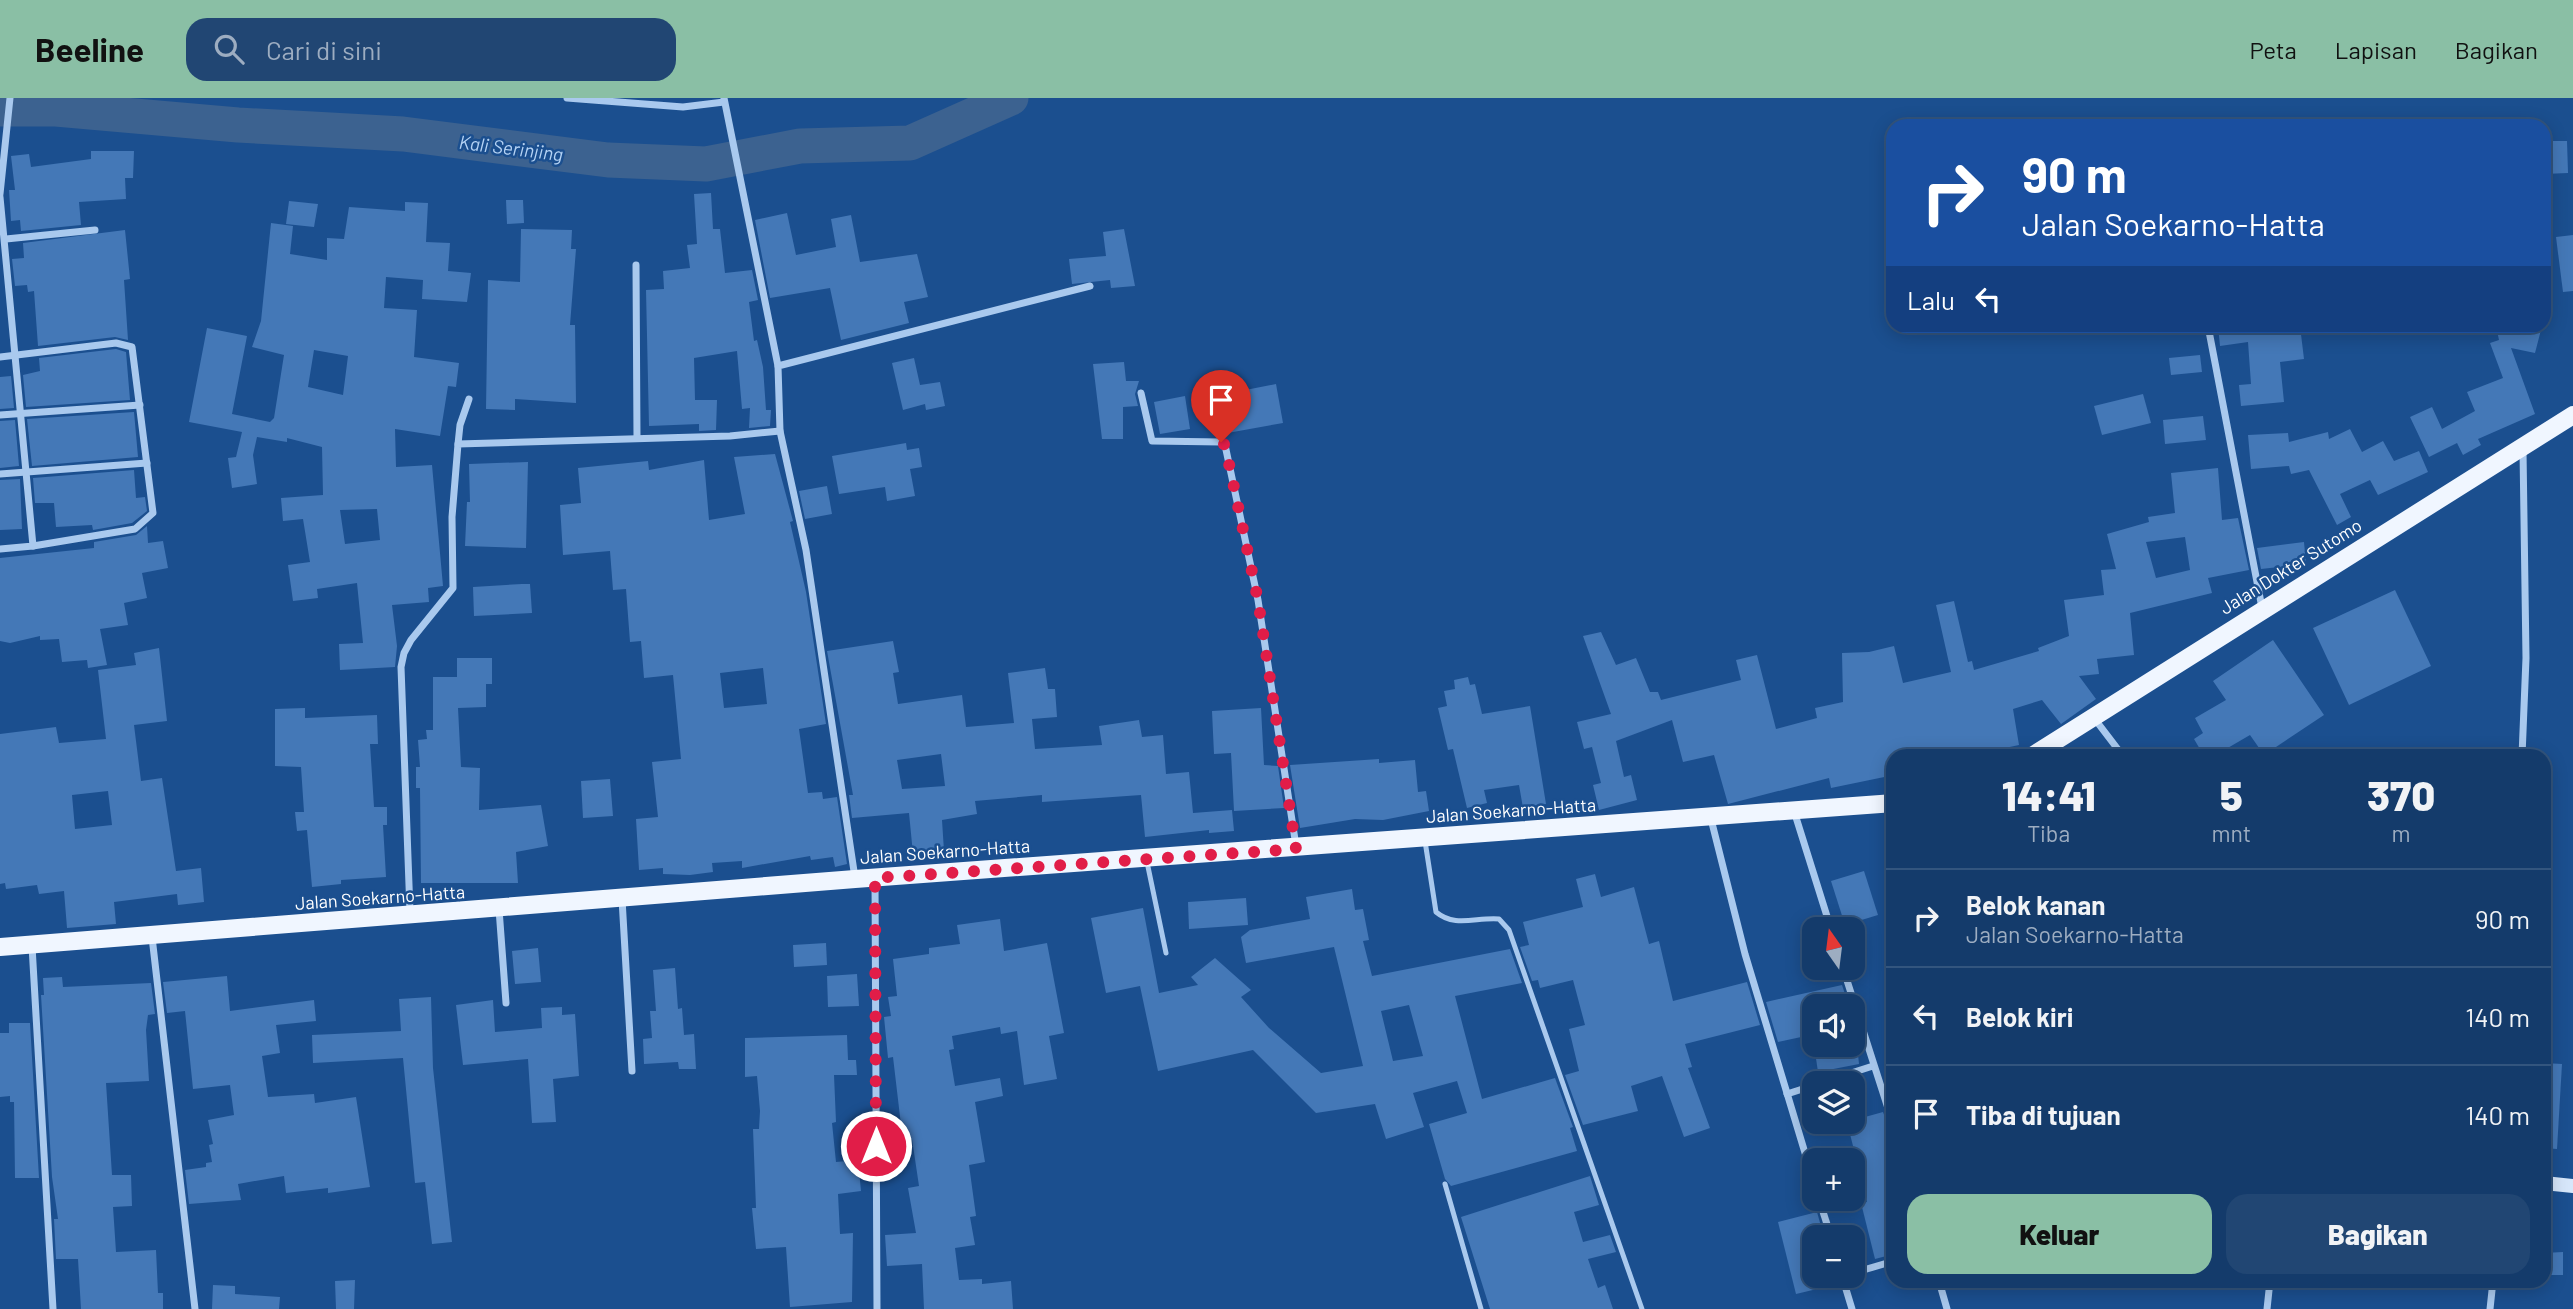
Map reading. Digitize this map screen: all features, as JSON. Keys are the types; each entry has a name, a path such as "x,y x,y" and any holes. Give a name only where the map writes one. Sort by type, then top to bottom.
{"main road":[{"name":"Jalan Dokter Sutomo","path":"2043,749 2262,608 2523,449 2573,415"},
{"name":"Jalan Soekarno-Hatta","path":"0,947 411,917 499,917 622,898 1886,804"},
{"path":"2551,1184 2573,1186"}],"street":[{"path":"10,98 0,195 33,546"},
{"path":"567,98 682,107 724,100 778,366 780,431 806,550 855,879"},
{"path":"6,239 94,230"},
{"path":"636,265 637,438"},
{"path":"778,366 1090,286"},
{"path":"2209,333 2262,608"},
{"path":"0,358 116,343 132,347 153,513 143,525 109,536 0,549"},
{"path":"1141,393 1152,441 1221,442 1225,445 1258,600 1296,849"},
{"path":"411,917 401,667 411,640 453,588 452,517 458,444 460,425 469,399"},
{"path":"0,415 140,405"},
{"path":"458,444 780,431"},
{"path":"2522,749 2526,658 2523,449"},
{"path":"0,474 147,463"},
{"path":"2094,718 2118,749"},
{"path":"1794,811 1827,917"},
{"path":"1711,818 1718,857 1803,1148"},
{"path":"875,878 877,1309"},
{"path":"622,898 632,1071"},
{"path":"499,917 506,1003"},
{"path":"152,936 195,1309"},
{"path":"32,945 53,1309"},
{"path":"1847,980 1886,1104"},
{"path":"1857,1071 1873,1066"},
{"path":"1787,1094 1802,1089"},
{"path":"1865,1269 1886,1263"},
{"path":"1846,1288 1852,1309"},
{"path":"1941,1288 1947,1309"},
{"path":"2267,1309 2269,1288"},
{"path":"2490,1309 2492,1288"}],"lane":[{"path":"1424,838 1436,912 1445,920 1464,922 1499,919 1509,930 1642,1309"},
{"path":"1147,859 1166,953"},
{"path":"1445,1184 1481,1309"}],"building":[{"path":"2551,141 2567,141 2568,173 2551,174"},
{"path":"91,151 134,151 133,178 125,178 126,199 79,202 81,225 21,231 20,220 11,221 9,190 15,190 11,156 29,154 31,167 91,159"},
{"path":"711,193 713,229 720,229 725,273 752,270 758,300 749,302 754,341 757,340 763,367 766,410 771,410 770,426 749,428 750,408 742,409 737,351 694,358 695,400 717,400 716,430 699,431 699,424 649,426 646,290 664,289 663,271 690,268 687,245 697,244 694,194"},
{"path":"506,200 523,200 524,223 507,224"},
{"path":"289,201 318,204 314,227 286,224"},
{"path":"405,202 428,203 426,242 450,243 448,271 471,273 467,302 422,299 423,280 386,277 384,308 417,310 414,357 459,363 456,387 448,386 440,436 395,429 396,467 432,465 443,586 428,588 429,602 392,605 397,646 395,667 340,670 339,644 363,643 357,583 317,589 318,598 293,601 288,565 310,562 303,519 283,521 281,498 323,495 322,447 287,438 287,442 257,437 253,455 257,484 232,488 228,458 236,457 242,432 189,422 207,328 247,336 232,414 270,422 274,418 284,355 252,347 261,321 271,223 293,226 290,254 327,260 327,238 344,239 349,207 405,211","holes":["314,350 348,356 343,395 308,387","377,509 380,540 345,544 340,510"]},
{"path":"787,213 796,255 836,247 831,219 851,215 860,262 917,254 928,297 904,302 909,323 841,340 830,288 770,298 755,220"},
{"path":"521,229 572,230 571,249 576,249 570,325 575,325 576,403 515,399 515,410 486,409 488,280 520,282"},
{"path":"1124,229 1135,286 1111,288 1110,280 1072,284 1069,259 1106,256 1103,232"},
{"path":"125,230 130,279 124,280 128,340 115,337 38,346 34,291 28,292 27,285 15,286 12,259 24,258 23,243"},
{"path":"2573,235 2573,291 2563,292 2556,237"},
{"path":"2219,333 2301,333 2304,359 2280,362 2284,402 2241,406 2239,385 2251,384 2248,342 2220,346"},
{"path":"2498,333 2540,333 2535,353 2511,348 2535,414 2478,439 2481,445 2463,455 2457,443 2429,457 2410,417 2432,407 2442,429 2475,411 2467,392 2503,378 2490,343 2499,340"},
{"path":"116,349 126,352 130,400 26,407 23,375 40,371 39,358"},
{"path":"2200,355 2202,372 2171,375 2169,358"},
{"path":"914,358 920,385 940,382 945,406 926,410 925,404 903,410 892,363"},
{"path":"1124,362 1126,381 1139,381 1135,394 1138,406 1123,407 1123,439 1102,439 1093,364"},
{"path":"11,376 14,408 0,409 0,377"},
{"path":"1276,384 1283,423 1222,434 1215,396"},
{"path":"2143,394 2151,423 2102,435 2094,406"},
{"path":"1185,396 1190,429 1160,434 1154,402"},
{"path":"134,412 138,457 32,466 27,419"},
{"path":"2203,416 2206,440 2165,444 2163,420"},
{"path":"15,420 19,466 0,468 0,421"},
{"path":"2350,429 2362,452 2383,441 2394,461 2419,451 2428,472 2378,495 2370,480 2340,494 2351,517 2337,525 2309,470 2291,474 2289,466 2251,469 2248,435 2288,433 2289,442 2328,432 2329,439"},
{"path":"906,443 907,450 919,448 922,467 910,469 915,496 887,501 885,487 839,494 832,456"},
{"path":"775,454 793,521 790,522 806,592 826,724 799,729 808,793 822,792 823,799 837,797 847,864 835,867 833,857 811,860 810,856 742,868 742,861 712,863 713,872 690,875 663,874 663,868 639,870 636,819 658,817 652,762 681,759 673,675 644,678 641,641 630,642 626,589 613,590 610,551 563,555 560,505 581,503 578,468 648,461 649,470 704,460 709,520 745,514 734,457","holes":["763,668 767,704 724,708 720,673"]},
{"path":"528,462 526,548 465,546 467,502 470,502 469,464"},
{"path":"2218,468 2222,520 2238,518 2249,570 2208,578 2212,593 2130,613 2134,655 2097,659 2099,674 2079,676 2096,699 2061,724 2042,700 2013,709 2019,745 2000,749 1886,749 1886,777 1831,788 1829,778 1728,804 1714,755 1683,762 1672,720 1616,741 1624,777 1631,775 1637,800 1599,810 1593,785 1601,783 1592,747 1584,749 1577,722 1611,714 1583,636 1601,632 1616,665 1636,658 1650,692 1658,692 1661,700 1741,680 1736,660 1757,655 1776,729 1817,718 1815,708 1843,702 1842,653 1869,652 1894,646 1903,683 1951,672 1936,605 1954,601 1968,662 1972,661 1974,670 2039,651 2038,648 2069,636 2064,600 2104,595 2101,570 2116,569 2107,534 2149,522 2148,517 2175,513 2171,473","holes":["2185,537 2190,570 2156,578 2146,542"]},
{"path":"134,470 136,498 145,497 147,511 132,523 93,530 92,525 56,527 54,503 35,503 33,478"},
{"path":"20,479 22,529 0,530 0,480"},
{"path":"827,486 832,514 805,519 799,491"},
{"path":"147,526 148,543 163,541 168,568 142,573 147,598 124,603 128,625 100,629 107,665 88,668 87,660 62,662 59,639 40,640 40,636 10,643 0,641 0,558 94,548 94,542 136,535"},
{"path":"2304,542 2306,564 2261,569 2257,548"},
{"path":"530,584 532,613 474,616 473,587"},
{"path":"2395,590 2431,666 2349,705 2313,628"},
{"path":"2273,640 2324,715 2273,749 2260,749 2250,735 2226,749 2200,749 2194,739 2203,733 2195,718 2226,700 2213,681"},
{"path":"893,641 899,672 893,673 898,704 962,695 966,727 1014,723 1008,673 1045,668 1048,689 1055,689 1057,717 1032,719 1035,749 1102,745 1099,726 1139,720 1142,737 1163,735 1166,774 1189,772 1193,813 1232,810 1234,831 1209,833 1209,830 1145,837 1141,795 1042,802 1042,795 975,801 977,814 942,820 944,851 913,854 909,813 852,818 849,795 853,795 827,651","holes":["941,754 945,786 902,789 897,760"]},
{"path":"159,648 167,721 134,725 141,781 162,778 176,871 201,868 204,902 178,905 177,894 114,902 116,924 67,928 64,891 39,894 37,885 6,889 5,883 0,884 0,734 56,727 59,743 106,739 98,670 136,665 134,653","holes":["108,791 112,825 75,829 72,795"]},
{"path":"457,658 492,658 492,684 486,684 486,707 458,708 461,767 480,768 479,810 541,805 548,846 516,852 518,883 421,883 420,788 416,788 416,767 420,767 418,740 427,739 426,730 433,730 433,677 457,677"},
{"path":"1468,677 1470,685 1475,684 1482,714 1530,706 1546,804 1523,808 1519,785 1484,790 1487,803 1467,808 1453,749 1448,750 1438,708 1447,706 1444,691 1455,689 1454,680"},
{"path":"305,708 305,718 377,715 378,744 370,744 374,807 387,807 387,825 383,825 386,877 341,880 341,884 312,887 307,830 297,831 295,812 304,812 301,767 275,766 275,709"},
{"path":"1261,708 1264,765 1278,766 1284,808 1234,811 1231,753 1214,754 1212,711"},
{"path":"1379,759 1379,763 1415,760 1418,792 1426,791 1429,811 1383,820 1355,819 1300,828 1290,765"},
{"path":"610,779 613,816 583,818 581,781"},
{"path":"1864,871 1878,915 1866,919 1842,917 1831,881"},
{"path":"1595,874 1601,897 1634,887 1649,944 1659,941 1673,1001 1747,982 1760,1025 1685,1044 1692,1067 1688,1068 1710,1128 1684,1137 1662,1076 1631,1086 1638,1111 1583,1125 1565,1075 1579,1071 1569,1029 1585,1025 1573,980 1540,988 1538,980 1532,981 1520,947 1529,945 1523,922 1583,907 1576,879"},
{"path":"1352,889 1355,910 1363,909 1369,940 1363,941 1372,976 1510,949 1522,983 1455,996 1482,1099 1555,1078 1573,1127 1570,1128 1577,1151 1451,1186 1445,1179 1429,1124 1467,1113 1457,1081 1413,1093 1424,1127 1386,1139 1375,1104 1316,1113 1253,1050 1158,1071 1140,986 1106,993 1091,918 1143,908 1159,993 1198,985 1191,977 1215,958 1251,990 1241,997 1269,1028 1321,1073 1363,1066 1334,947 1246,963 1241,937 1250,930 1310,919 1306,897","holes":["1409,1005 1423,1056 1393,1061 1381,1011"]},
{"path":"1246,898 1248,925 1189,929 1188,902"},
{"path":"1000,919 1004,951 1047,943 1064,1033 1049,1036 1057,1079 1024,1085 1017,1031 1001,1034 1000,1027 952,1036 954,1049 949,1050 955,1086 1000,1078 1003,1096 975,1102 985,1162 969,1165 976,1216 970,1217 975,1245 955,1248 959,1280 982,1279 982,1284 1011,1281 1013,1309 924,1309 922,1264 887,1266 885,1235 916,1233 908,1188 919,1186 912,1139 890,1142 888,1127 901,1125 893,1057 888,1058 884,1017 891,1016 888,997 897,996 893,959 929,954 929,948 960,944 957,925"},
{"path":"826,943 827,965 794,967 793,945"},
{"path":"538,948 541,982 515,984 512,951"},
{"path":"675,968 678,1009 682,1008 684,1035 694,1034 696,1069 679,1069 678,1062 644,1064 643,1039 652,1038 650,1011 656,1011 653,970"},
{"path":"857,974 859,1006 828,1007 827,976"},
{"path":"227,976 230,1011 314,1000 316,1021 276,1025 280,1053 262,1056 268,1097 314,1094 315,1103 356,1097 370,1187 328,1193 328,1188 286,1193 284,1176 238,1184 241,1200 189,1204 185,1170 206,1167 206,1163 212,1162 209,1145 213,1144 208,1120 234,1115 230,1085 193,1089 185,1011 167,1013 163,982"},
{"path":"62,977 63,987 151,983 155,1014 148,1015 146,1030 149,1081 106,1083 112,1175 131,1175 132,1206 113,1207 116,1252 156,1250 158,1293 163,1293 163,1309 81,1309 78,1259 56,1259 54,1219 58,1219 52,1177 41,995 44,995 43,978"},
{"path":"1842,985 1845,994 1802,994 1802,1037 1778,1042 1766,1002"},
{"path":"431,997 433,1068 452,1242 432,1244 425,1182 415,1183 403,1058 313,1063 312,1035 401,1031 399,999"},
{"path":"493,1000 495,1032 542,1028 541,1008 562,1007 562,1015 575,1014 579,1076 553,1079 556,1122 532,1123 528,1059 463,1065 456,1005"},
{"path":"9,1023 30,1023 39,1178 15,1178 14,1102 10,1102 10,1096 0,1097 0,1033 9,1033"},
{"path":"847,1035 848,1060 856,1060 857,1075 834,1075 836,1122 832,1123 836,1162 858,1160 861,1191 838,1194 840,1234 853,1233 852,1302 790,1307 786,1247 756,1249 752,1208 756,1208 753,1129 759,1129 760,1111 757,1076 745,1077 745,1038"},
{"path":"1816,1057 1858,1057 1859,1064 1818,1071"},
{"path":"2551,1063 2562,1064 2557,1149 2551,1149"},
{"path":"1883,1112 1886,1120 1886,1256 1875,1259 1863,1211 1867,1202 1865,1148 1854,1148 1850,1134 1865,1134 1865,1117"},
{"path":"1590,1176 1599,1205 1574,1212 1583,1242 1610,1235 1616,1252 1588,1259 1598,1288 1605,1285 1613,1309 1490,1309 1461,1217"},
{"path":"1817,1212 1821,1225 1802,1225 1802,1288 1821,1288 1796,1294 1778,1222"},
{"path":"2563,1252 2563,1275 2551,1275 2551,1253"},
{"path":"355,1280 354,1309 336,1309 335,1281"},
{"path":"213,1285 235,1286 235,1294 280,1297 279,1309 212,1309"}],"waterway":[{"name":"Kali Serinjing","path":"0,109 56,109 238,125 403,134 608,160 706,164 800,146 910,143 1011,98"}],"route":[{"path":"876,1146 875,878 1296,849 1258,600 1225,445 1221,442"}]}
